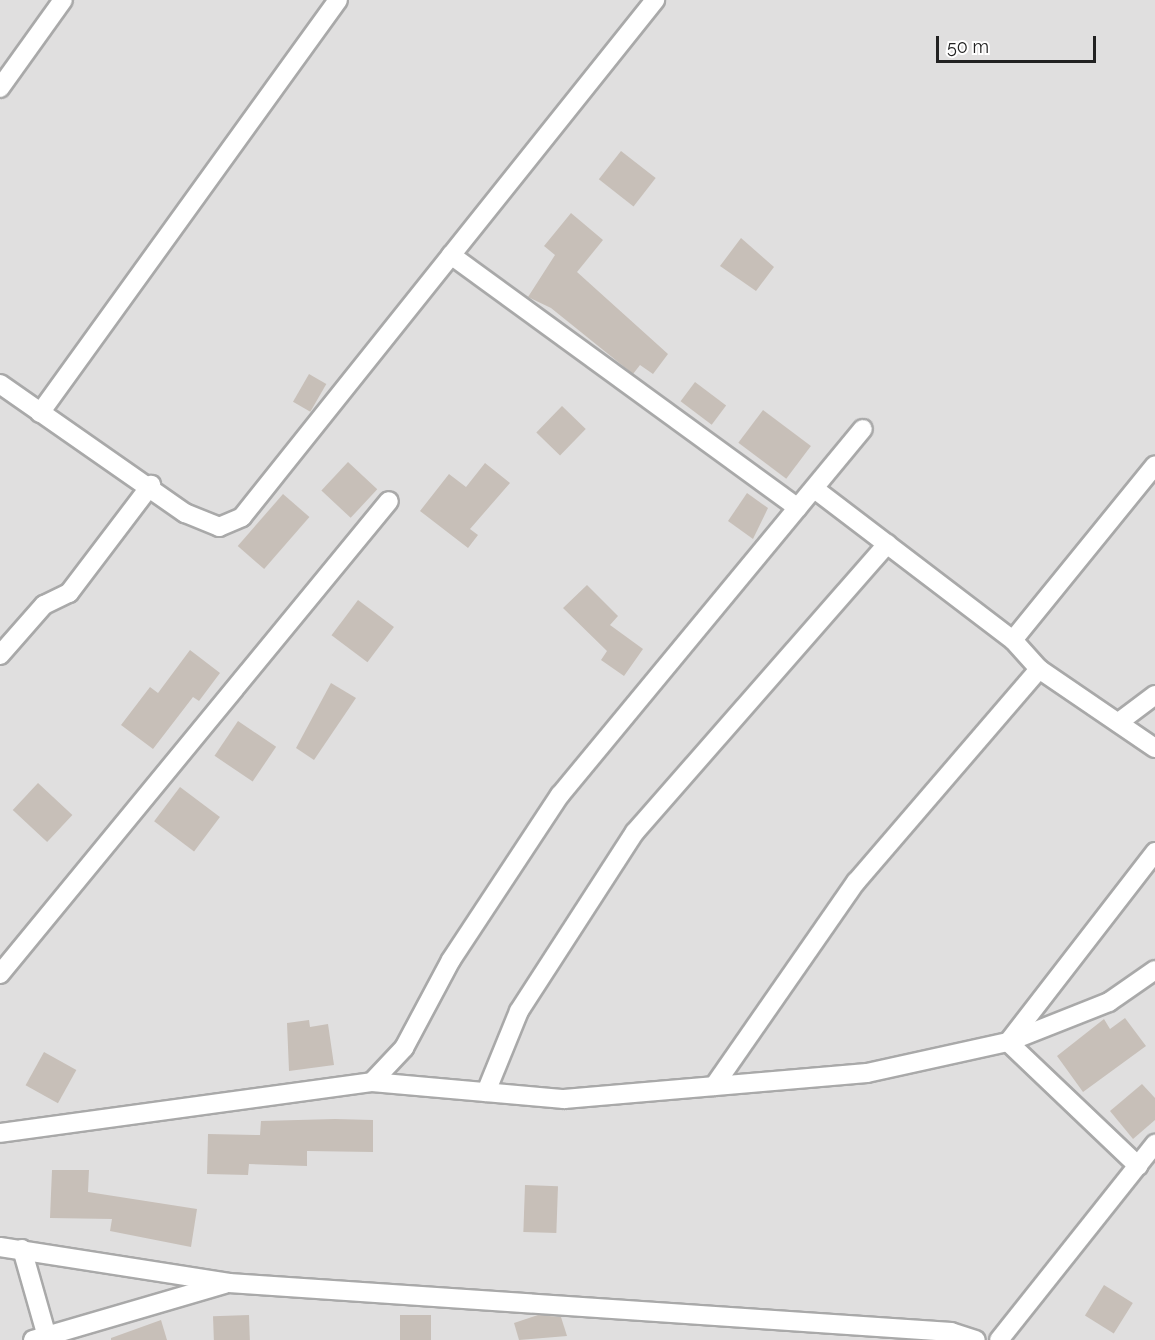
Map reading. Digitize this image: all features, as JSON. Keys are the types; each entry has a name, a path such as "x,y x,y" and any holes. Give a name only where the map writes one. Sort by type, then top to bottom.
{"street":[{"path":"0,88 63,0"},
{"path":"40,413 338,0"},
{"path":"0,384 40,413 151,485 185,513 219,526 242,517 656,0"},
{"path":"451,255 798,508"},
{"path":"372,1082 404,1048 451,960 560,795 798,508 816,490 863,429"},
{"path":"1013,640 1155,465"},
{"path":"0,655 44,605 69,593 151,485"},
{"path":"816,490 1013,640 1039,669 1155,748"},
{"path":"0,974 389,501"},
{"path":"486,1092 519,1011 634,832 887,544"},
{"path":"714,1086 856,882 1039,669"},
{"path":"1119,722 1155,694"},
{"path":"1008,1042 1155,852"},
{"path":"0,1133 372,1082 564,1099 867,1073 1008,1042 1109,1002 1155,970"},
{"path":"1008,1042 1138,1166"},
{"path":"999,1340 1154,1147"},
{"path":"0,1247 229,1283 939,1331 976,1340"},
{"path":"22,1249 43,1338 229,1283"}],"shaded area":[{"path":"0,0 1155,0 1155,1340 0,1340"}],"building":[{"path":"621,151 656,178 634,206 599,179"},
{"path":"571,213 603,240 577,272 668,354 653,374 640,365 633,374 551,308 528,297 555,255 544,246"},
{"path":"741,238 774,267 756,291 720,266"},
{"path":"309,374 326,384 310,412 293,402"},
{"path":"695,382 726,405 712,425 681,401"},
{"path":"562,406 586,429 560,456 536,433"},
{"path":"763,410 811,446 786,479 738,443"},
{"path":"348,462 377,489 351,518 321,491"},
{"path":"485,463 510,483 470,529 478,535 468,548 420,511 449,474 466,487"},
{"path":"747,493 768,508 753,539 728,521"},
{"path":"283,494 309,517 264,569 238,546"},
{"path":"587,585 618,616 610,625 643,649 624,676 601,660 607,651 563,608"},
{"path":"358,600 394,627 367,662 332,635"},
{"path":"190,650 220,673 199,701 193,697 153,749 121,725 150,687 158,693"},
{"path":"331,683 356,698 314,760 296,748"},
{"path":"238,721 276,747 253,782 215,756"},
{"path":"38,783 72,815 47,842 13,810"},
{"path":"180,787 220,817 194,851 154,821"},
{"path":"1125,1018 1146,1046 1083,1092 1057,1056 1104,1019 1110,1029"},
{"path":"309,1020 310,1027 328,1024 334,1065 289,1071 287,1023"},
{"path":"44,1052 76,1070 58,1103 26,1085"},
{"path":"1142,1084 1155,1098 1155,1120 1133,1139 1110,1111"},
{"path":"373,1120 373,1152 307,1151 307,1166 249,1164 248,1175 207,1174 208,1134 260,1135 261,1121"},
{"path":"52,1170 89,1170 88,1192 197,1209 191,1247 110,1231 112,1219 50,1218"},
{"path":"525,1185 558,1186 556,1233 523,1232"},
{"path":"1104,1285 1133,1303 1114,1334 1085,1316"},
{"path":"249,1315 250,1340 214,1340 213,1316"},
{"path":"400,1315 431,1315 431,1340 400,1340"},
{"path":"538,1315 561,1317 567,1336 519,1340 514,1323"},
{"path":"161,1320 167,1340 111,1340 111,1338"}]}
